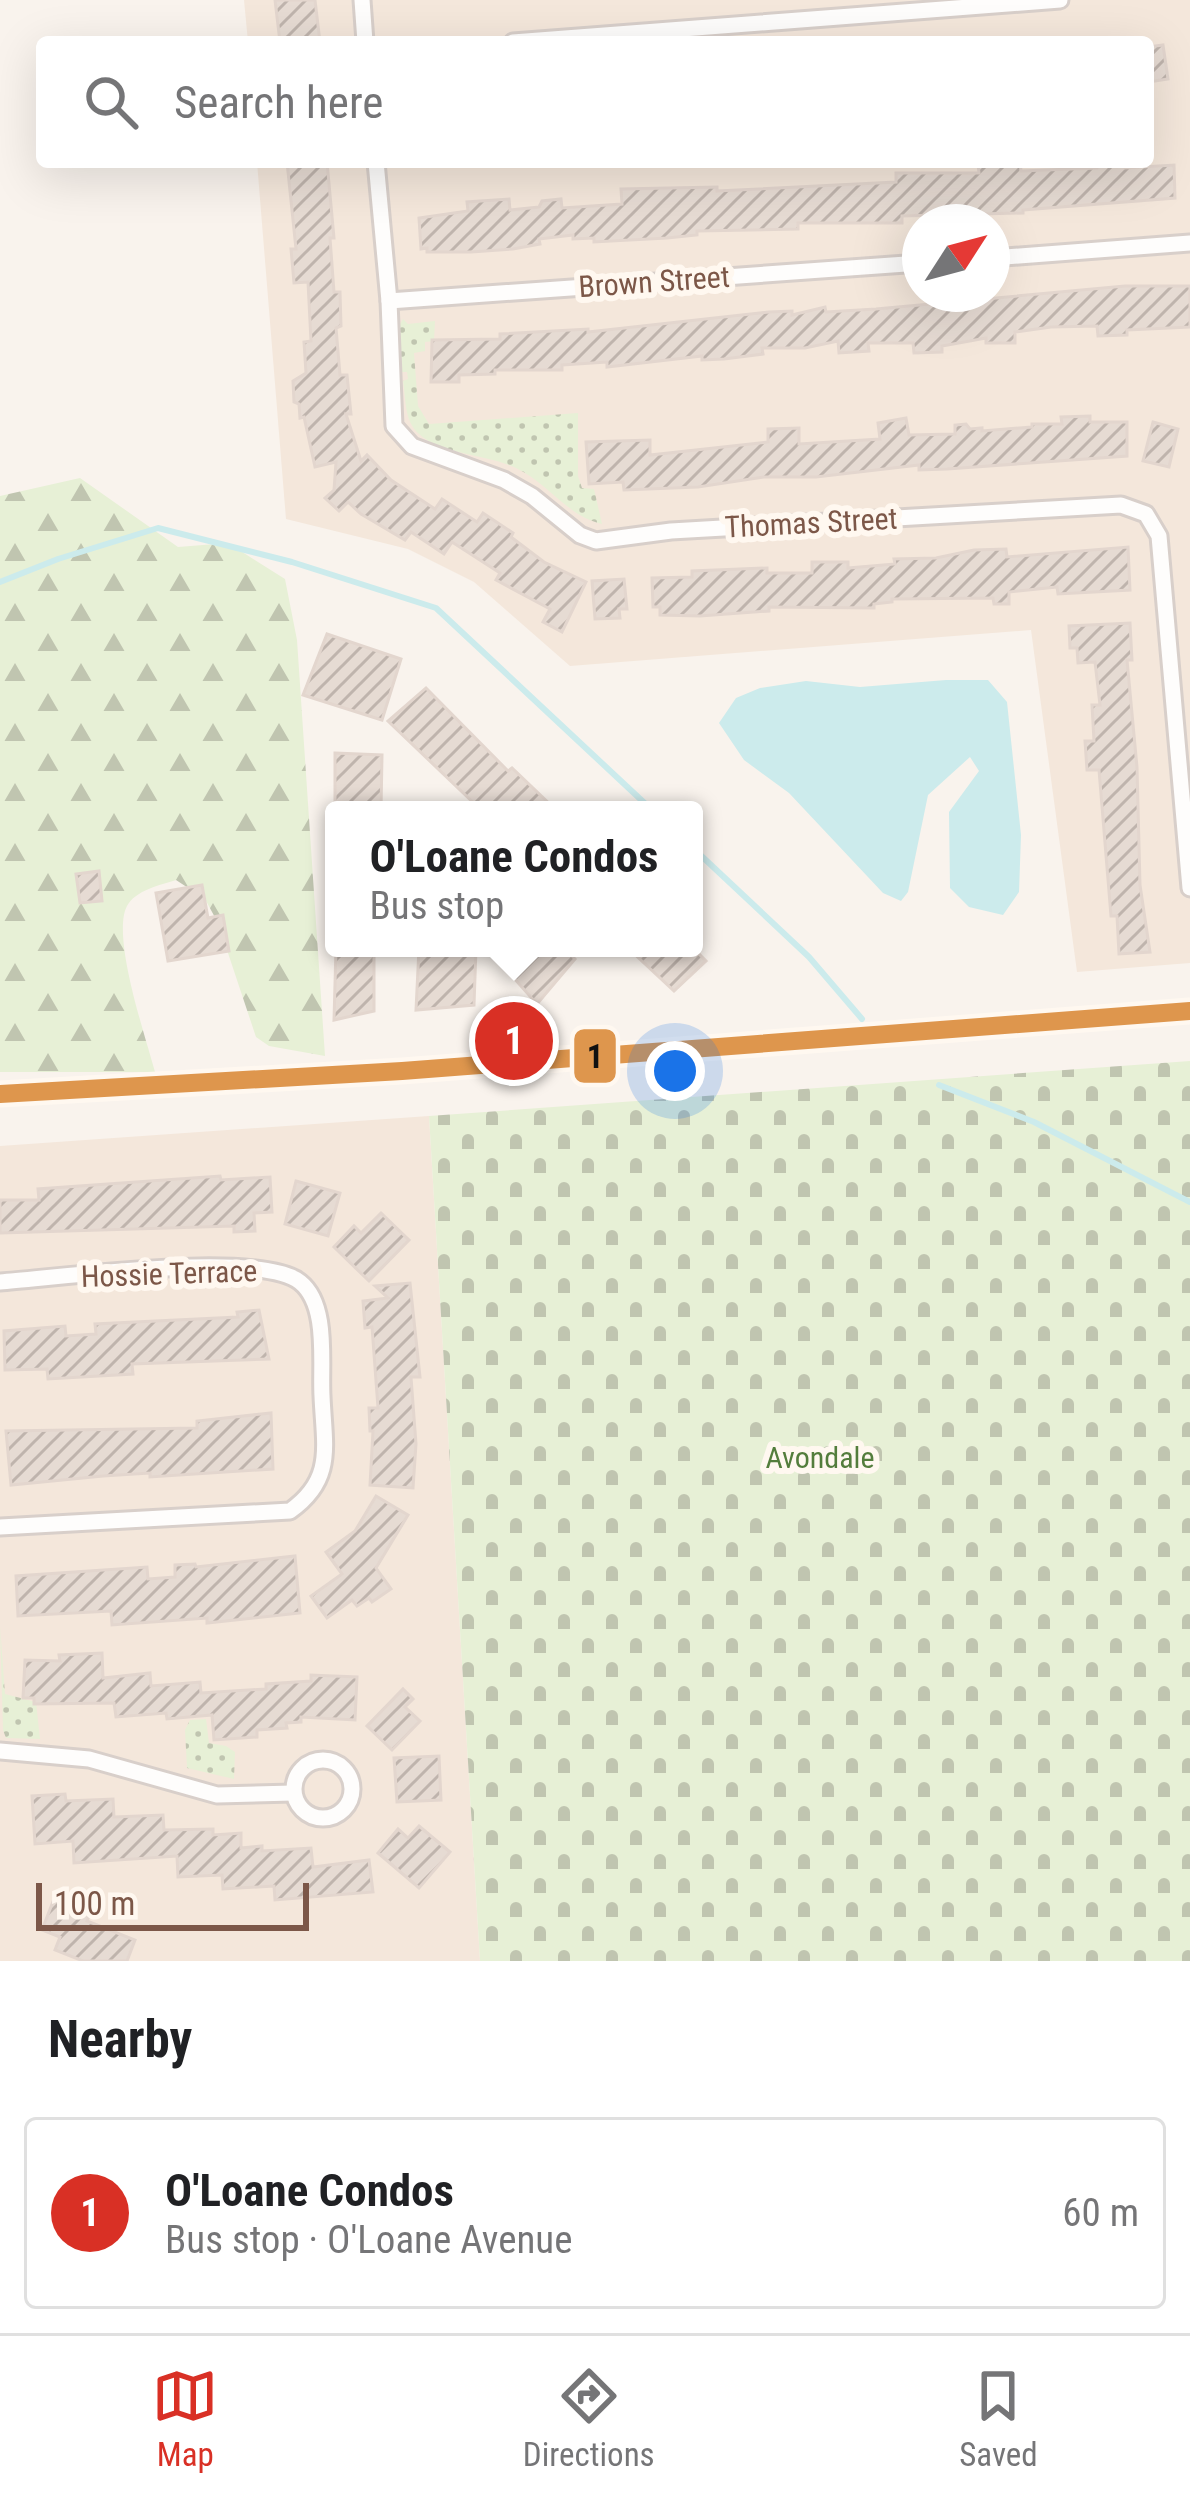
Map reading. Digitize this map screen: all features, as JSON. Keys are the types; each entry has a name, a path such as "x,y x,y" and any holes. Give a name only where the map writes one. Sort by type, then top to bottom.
{"street":[{"path":"362,0 365,36"},
{"path":"591,36 1060,0"},
{"name":"Thomas Street","path":"377,168 394,426 424,452 505,480 580,535 596,541 671,531 1121,505 1146,514 1159,536 1190,888"},
{"path":"1010,257 1190,243"},
{"name":"Brown Street","path":"389,301 902,264"},
{"path":"0,1094 402,1071 1190,1011"},
{"name":"Hossie Terrace","path":"0,1282 232,1266 277,1271 300,1282 319,1318 324,1454 320,1484 290,1511 0,1527"},
{"path":"0,1751 89,1759 217,1795 293,1793"}],"shaded area":[{"path":"244,0 1190,0 1190,963 1077,972 1031,630 570,666 474,582 408,549 286,519 257,168 1154,168 1154,36 247,36"},
{"path":"429,1116 480,1961 0,1961 0,1146"}],"green space":[{"path":"403,319 408,324 435,321 434,341 425,342 425,351 414,353 418,406 429,424 578,413 578,476 582,488 594,489 602,524 578,514 516,468 440,446 419,434 406,409 403,381 408,379 407,372 401,372 399,326"},
{"path":"80,478 178,547 228,543 285,579 297,640 325,1056 269,1046 256,1037 218,923 205,899 176,880 136,896 123,920 132,988 155,1072 0,1072 0,496"},
{"name":"Avondale","path":"1190,1061 1190,1961 480,1961 429,1116"},
{"path":"0,1626 5,1694 36,1702 40,1739 6,1738 3,1730"},
{"path":"206,1719 209,1743 235,1752 234,1779 187,1768 185,1730 190,1720"}],"water":[{"path":"988,680 1007,702 1021,835 1019,892 1003,915 969,907 950,888 949,812 979,771 970,757 928,795 908,892 901,901 883,893 789,793 744,760 719,723 736,698 760,688 806,681 860,687"}],"building":[{"path":"275,0 315,0 319,36 279,36"},
{"path":"1163,45 1168,79 1154,81 1154,46"},
{"path":"1174,165 1175,198 1010,213 1010,204 902,204 902,223 798,223 798,229 697,231 697,235 594,242 594,238 573,239 573,235 539,239 540,244 513,249 421,249 419,218 468,211 467,202 509,199 510,210 561,199 562,208 622,204 621,189 717,187 717,191 896,182 896,173"},
{"path":"288,168 328,168 334,292 340,292 341,326 336,328 340,375 347,375 351,414 346,414 361,461 367,455 391,480 435,509 442,499 477,522 483,513 544,562 586,582 562,632 543,622 550,609 496,580 500,573 452,542 444,554 411,532 405,540 348,502 339,511 325,498 334,490 336,462 315,467 304,417 300,418 299,404 294,402 293,381 306,373 304,342 311,341 308,282 294,283 291,249 296,249"},
{"path":"1125,286 1190,286 1190,327 1098,336 1097,326 1051,327 1015,332 1015,343 986,343 986,338 942,346 942,352 914,353 913,343 868,343 869,351 839,353 838,341 805,348 762,348 763,354 724,359 702,360 702,356 607,367 607,362 562,365 562,370 495,370 495,374 459,375 459,382 431,382 432,340 588,332 769,312 792,311 792,315 825,307 826,312 902,307 902,312 1010,312 1010,297"},
{"path":"1090,416 1090,422 1127,422 1127,456 947,469 919,470 919,465 698,487 624,490 623,482 589,484 586,442 650,440 650,455 768,442 768,429 799,428 799,444 880,439 878,423 906,418 909,435 955,434 955,425 982,431 1062,424 1061,417"},
{"path":"1153,422 1178,429 1169,467 1143,461"},
{"path":"1128,547 1130,590 1058,594 1057,587 1009,592 1009,604 994,604 993,598 892,599 874,608 769,607 769,611 700,616 660,615 660,607 653,607 652,578 692,577 692,571 767,568 767,573 812,573 812,562 848,562 848,568 974,550 1006,549 1007,557"},
{"path":"624,579 627,609 619,609 620,618 595,619 592,581"},
{"path":"1130,623 1132,660 1127,660 1137,767 1140,885 1150,952 1119,954 1117,916 1111,916 1099,770 1087,770 1085,741 1094,741 1092,705 1100,705 1095,662 1078,663 1077,648 1070,648 1069,626"},
{"path":"327,634 401,659 382,720 303,695"},
{"path":"426,688 508,771 512,768 547,801 472,801 388,721"},
{"path":"335,753 382,755 381,801 335,801"},
{"path":"99,871 102,901 80,903 76,874"},
{"path":"202,885 208,918 223,915 229,951 168,961 156,893"},
{"path":"336,957 374,957 374,1011 334,1020"},
{"path":"419,957 476,957 474,1005 416,1010"},
{"path":"573,957 575,959 537,1004 496,958"},
{"path":"638,957 702,957 706,961 674,991"},
{"path":"220,1176 221,1180 270,1177 272,1212 254,1213 255,1231 234,1232 234,1226 0,1233 0,1200 39,1200 38,1189"},
{"path":"296,1181 340,1193 328,1236 285,1224"},
{"path":"381,1213 409,1240 369,1281 334,1247 354,1226 361,1233"},
{"path":"410,1283 420,1377 411,1377 416,1444 413,1488 370,1485 373,1431 369,1408 378,1408 372,1327 365,1328 363,1301 388,1298 375,1286"},
{"path":"259,1310 269,1359 132,1364 133,1374 48,1379 47,1369 5,1370 4,1331 65,1326 66,1336 96,1334 95,1324 238,1317 237,1312"},
{"path":"271,1413 273,1469 11,1485 6,1431 197,1428 197,1421"},
{"path":"376,1496 408,1515 376,1568 391,1589 372,1602 369,1598 357,1606 352,1600 327,1618 311,1596 342,1574 326,1552 355,1531"},
{"path":"295,1556 300,1613 207,1623 207,1618 112,1625 111,1611 18,1616 16,1576 147,1567 148,1579 175,1577 175,1565"},
{"path":"102,1653 103,1678 150,1673 151,1686 200,1682 201,1693 266,1689 266,1684 311,1681 311,1675 357,1677 355,1720 301,1717 301,1722 286,1723 287,1728 257,1730 257,1737 214,1740 212,1715 116,1717 114,1703 34,1704 34,1698 23,1698 25,1660 60,1661 59,1655"},
{"path":"403,1689 413,1699 405,1707 420,1721 392,1750 367,1726"},
{"path":"439,1756 441,1800 397,1802 394,1758"},
{"path":"65,1794 66,1801 113,1799 114,1817 163,1815 164,1830 241,1833 241,1848 311,1848 313,1867 369,1860 373,1892 275,1900 274,1886 223,1889 222,1875 178,1877 177,1856 74,1863 73,1841 35,1844 32,1796"},
{"path":"419,1826 450,1852 419,1888 378,1853 398,1829 408,1838"},
{"path":"54,1899 90,1914 87,1921 135,1940 127,1961 83,1961 55,1950 60,1937 42,1930"}],"waterway":[{"path":"0,582 158,528 292,562 436,608 642,801"},
{"path":"703,857 809,957 862,1019"},
{"path":"939,1085 1034,1122 1190,1202"}],"transit line":[{"name":"1","path":"0,1094 402,1071 1190,1011"}],"place":[{"name":"O'Loane Condos","path":"514,1041"}]}
